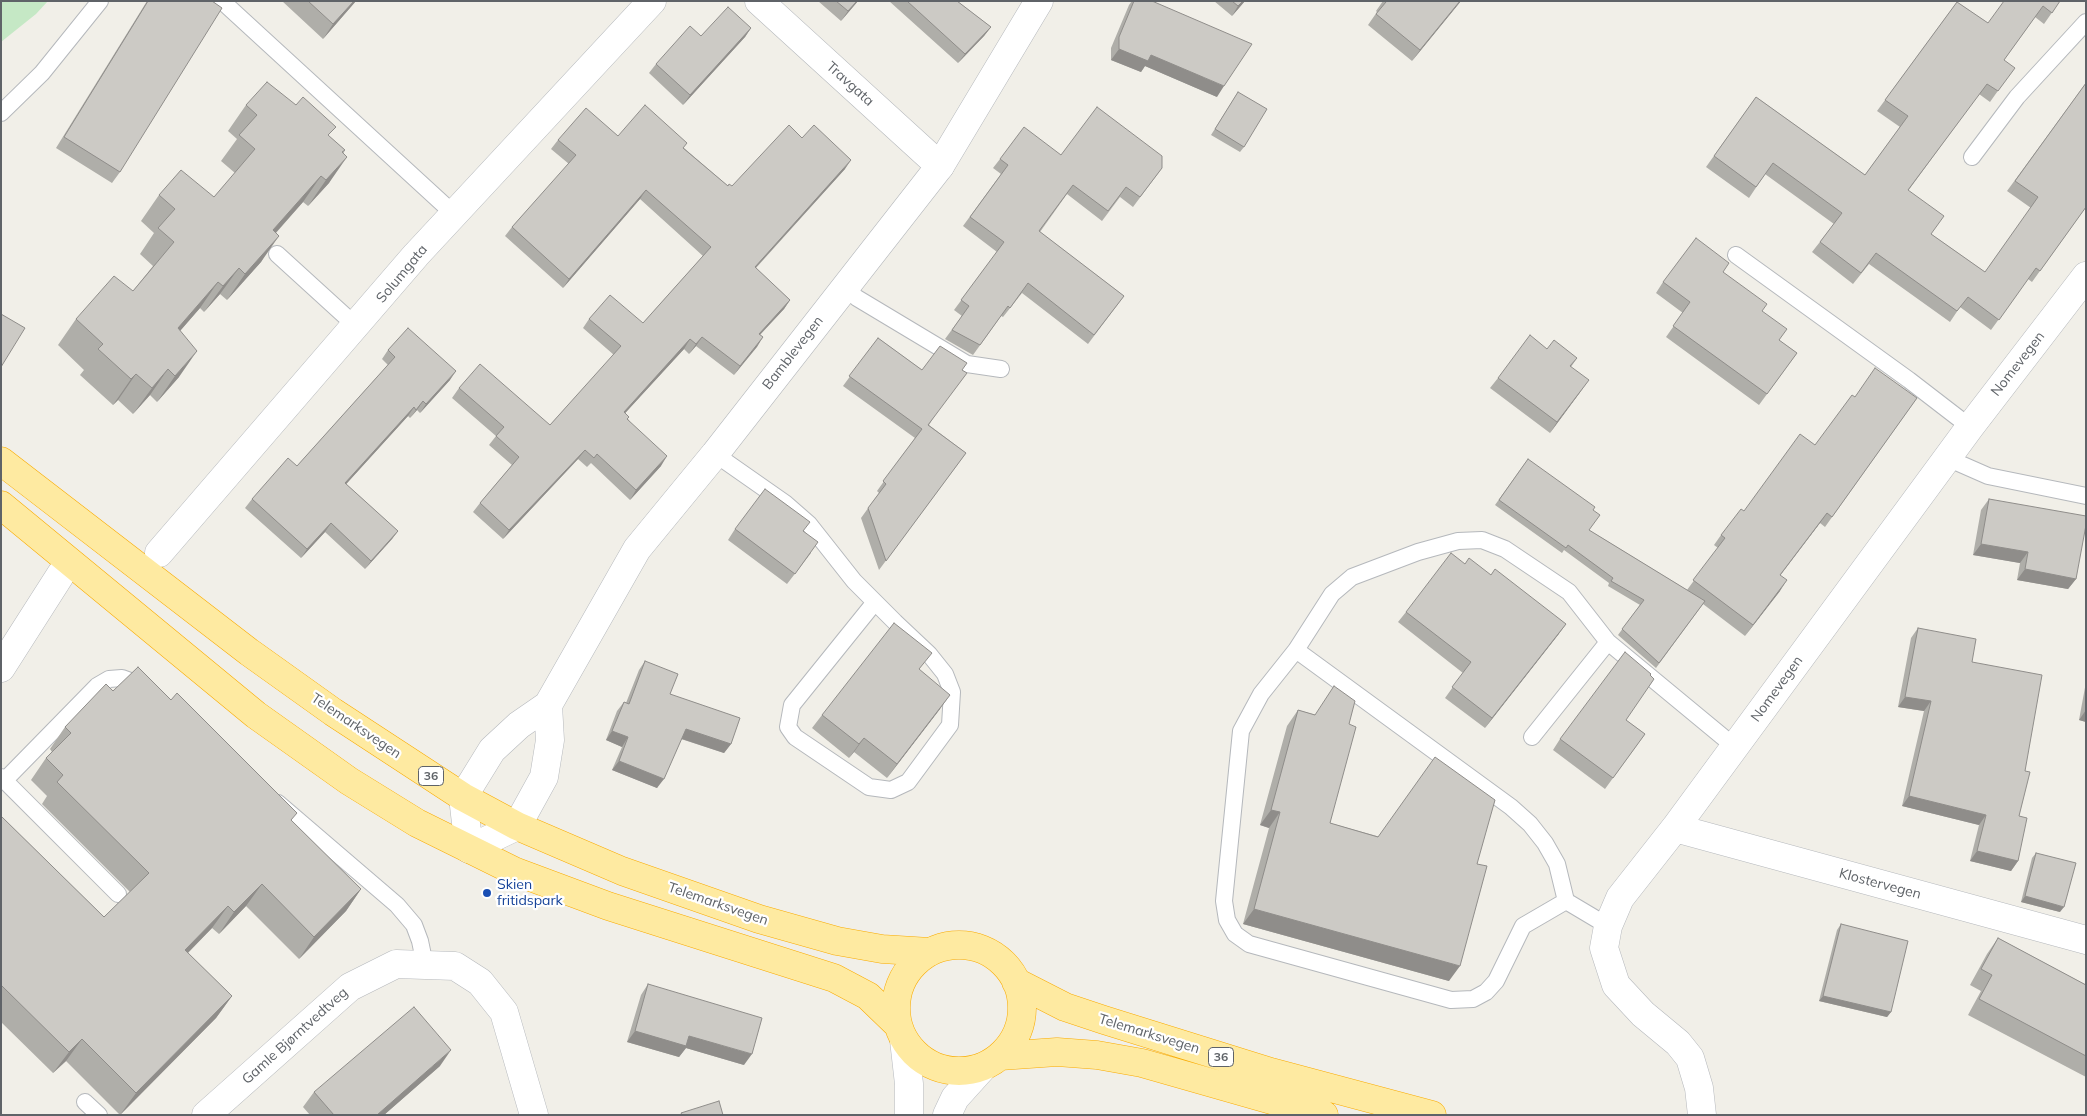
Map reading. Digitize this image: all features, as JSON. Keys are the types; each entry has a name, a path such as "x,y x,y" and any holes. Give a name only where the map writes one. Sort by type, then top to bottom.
{"highway":[{"name":"Telemarksvegen","path":"1,461 249,652 333,712 462,797 517,826 622,871 759,919 855,944 882,949 930,952"},
{"name":"36","path":"1,504 256,715 348,781 417,823 514,871 608,906 834,978 868,996 900,1032 913,1052 938,1068 953,1071 992,1061 1057,1052 1097,1055 1142,1064 1324,1115"},
{"name":"Telemarksvegen","path":"900,1032 895,1007 901,983 916,962 930,952 946,946 962,945 979,949 994,956 1007,967 1016,982 1021,997 1022,1014 1018,1029 1011,1044 992,1061"},
{"name":"Telemarksvegen","path":"1016,982 1065,1007 1104,1020 1271,1072 1432,1115"}],"street":[{"name":"Solumgata","path":"159,552 454,214 652,1"},
{"name":"Travgata","path":"759,1 940,166"},
{"name":"Bamblevegen","path":"462,797 492,750 519,725 548,705 637,549 715,454 940,166 1039,1"},
{"name":"Nomevegen","path":"1702,1115 1699,1088 1690,1058 1678,1044 1643,1014 1616,985 1604,948 1608,926 1620,898 1675,828 1970,427 2085,278"},
{"path":"1,668 61,574"},
{"path":"462,797 469,850 517,826 544,777 550,740 548,705"},
{"name":"Klostervegen","path":"1675,828 2086,940"},
{"name":"Gamle Bjørntvedtveg","path":"206,1115 350,987 396,964 455,966 480,982 504,1012 534,1115"},
{"path":"900,1032 909,1084 909,1115"},
{"path":"947,1115 956,1098 992,1061"}],"lane":[{"path":"1,113 42,73 100,1"},
{"path":"222,1 454,214"},
{"path":"1972,157 2017,96 2086,22"},
{"path":"277,254 356,326"},
{"path":"1736,255 1909,380 1970,427"},
{"path":"844,287 881,313 967,364 1001,369"},
{"path":"715,454 785,503 808,524 854,581 929,654 945,674 952,692 950,725 908,782 892,790 869,787 795,737 788,727 792,705 875,602"},
{"path":"1948,458 1988,476 2086,496"},
{"path":"1566,901 1523,926 1496,981 1486,992 1473,999 1451,1000 1249,944 1235,934 1227,920 1224,901 1241,731 1262,694 1296,650 1332,594 1352,577 1418,552 1458,541 1482,540 1505,549 1569,592 1608,642 1735,746"},
{"path":"1532,737 1608,642"},
{"path":"1296,650 1503,801 1530,824 1545,843 1557,864 1566,901 1608,926"},
{"path":"118,894 3,778 97,686 109,679 122,678 141,683 156,696"},
{"path":"268,794 397,905 414,925 420,941 425,965"},
{"path":"85,1102 98,1115"}],"green space":[{"path":"1,1 48,1 36,14 1,42"}],"building":[{"path":"148,1 212,1 222,8 120,172 64,137"},
{"path":"308,1 354,1 333,24"},
{"path":"836,1 857,1 848,11"},
{"path":"907,1 957,1 991,27 965,54"},
{"path":"1134,1 1152,1 1252,44 1224,86 1151,55 1148,61 1119,49 1119,37"},
{"path":"1232,1 1243,1 1238,6"},
{"path":"1385,1 1460,1 1420,50 1376,14"},
{"path":"2004,1 2060,1 2052,13 2043,6 2004,60 2015,68 1998,91 1987,84 1908,190 1944,216 1931,234 1985,272 2038,197 2015,181 2086,83 2086,207 2040,271 2036,268 1999,320 1968,297 1957,311 1876,253 1861,273 1820,242 1842,213 1773,163 1756,187 1714,156 1756,97 1865,175 1908,116 1885,100 1957,2 1988,23"},
{"path":"728,7 751,28 690,95 656,64 690,26 701,36"},
{"path":"267,82 296,105 303,97 336,127 328,135 345,150 342,152 347,157 326,180 321,176 273,230 279,236 245,274 239,268 223,286 218,282 178,328 197,351 175,376 168,369 152,388 136,374 131,379 98,349 103,344 76,319 114,276 133,291 174,242 158,228 175,209 159,195 181,170 214,197 255,149 239,135 257,115 246,105"},
{"path":"1238,92 1267,109 1244,147 1215,129"},
{"path":"645,105 687,143 683,148 728,186 729,184 732,186 789,125 802,138 814,125 851,160 755,267 790,300 759,334 763,337 740,366 702,337 696,344 690,339 624,412 629,417 627,419 667,456 636,490 597,454 594,458 585,450 509,530 480,503 519,457 496,436 504,427 459,388 480,364 550,425 621,346 589,319 610,295 643,323 711,247 646,190 569,279 512,227 576,155 558,140 586,108 618,136"},
{"path":"1097,107 1162,156 1162,168 1140,197 1126,187 1108,211 1073,185 1039,231 1124,296 1094,335 1028,283 1010,308 1008,306 980,345 952,330 969,306 961,300 1004,242 970,217 1008,165 1000,159 1024,127 1061,155"},
{"path":"1696,238 1729,263 1723,272 1767,304 1762,311 1787,329 1779,340 1797,353 1767,394 1673,326 1690,302 1663,282"},
{"path":"1,314 25,328 1,367"},
{"path":"408,328 456,371 426,404 423,401 416,410 414,407 345,483 398,531 371,561 331,523 307,549 252,499 288,458 297,466 395,357 388,350"},
{"path":"1530,335 1547,349 1554,340 1577,358 1570,366 1589,380 1557,422 1498,378"},
{"path":"878,338 922,370 940,346 967,363 962,370 967,373 928,425 966,453 886,561 868,508 886,484 883,481 922,429 849,376"},
{"path":"1875,368 1917,398 1832,517 1827,513 1780,575 1787,580 1753,625 1693,580 1725,538 1721,535 1741,509 1744,511 1800,434 1815,445 1852,395 1855,397"},
{"path":"1528,459 1595,507 1593,510 1600,515 1589,530 1705,601 1659,663 1622,629 1644,600 1611,581 1613,578 1568,545 1566,548 1499,500"},
{"path":"765,489 810,522 803,531 818,542 795,574 735,529"},
{"path":"1989,499 2086,516 2076,579 2025,569 2028,552 1981,544"},
{"path":"1451,553 1465,564 1469,558 1491,575 1495,569 1566,624 1492,718 1452,687 1471,662 1406,612"},
{"path":"894,623 932,653 919,669 950,695 897,764 864,738 859,744 822,715"},
{"path":"1918,628 1976,639 1972,662 2042,675 2025,771 2030,772 2019,816 2027,818 2018,861 1977,851 1986,815 1909,796 1931,701 1905,697"},
{"path":"1625,652 1651,674 1654,679 1626,720 1645,734 1613,778 1560,739"},
{"path":"645,661 678,674 670,694 740,718 731,744 686,729 664,779 619,761 628,737 612,731 624,702 629,704"},
{"path":"138,667 171,700 177,693 297,813 291,820 361,889 314,937 262,884 234,912 228,906 185,950 232,996 136,1093 82,1039 69,1052 1,985 1,816 104,917 149,873 57,782 63,775 46,758 71,733 65,727 106,684 113,691"},
{"path":"1334,686 1355,701 1349,724 1356,727 1330,823 1378,837 1435,757 1495,800 1477,864 1487,866 1460,966 1254,909 1280,812 1271,810 1298,710 1315,715"},
{"path":"2036,853 2076,863 2064,907 2025,896"},
{"path":"1841,924 1908,941 1891,1012 1823,996"},
{"path":"1998,938 2086,985 2086,1056 1979,999 1992,975 1981,969"},
{"path":"648,984 762,1018 752,1054 689,1036 686,1046 635,1031"},
{"path":"414,1007 451,1050 377,1115 334,1115 314,1092"},
{"path":"719,1101 723,1115 682,1115 681,1113"}],"place":[{"name":"Skien fritidspark","path":"487,893"}]}
